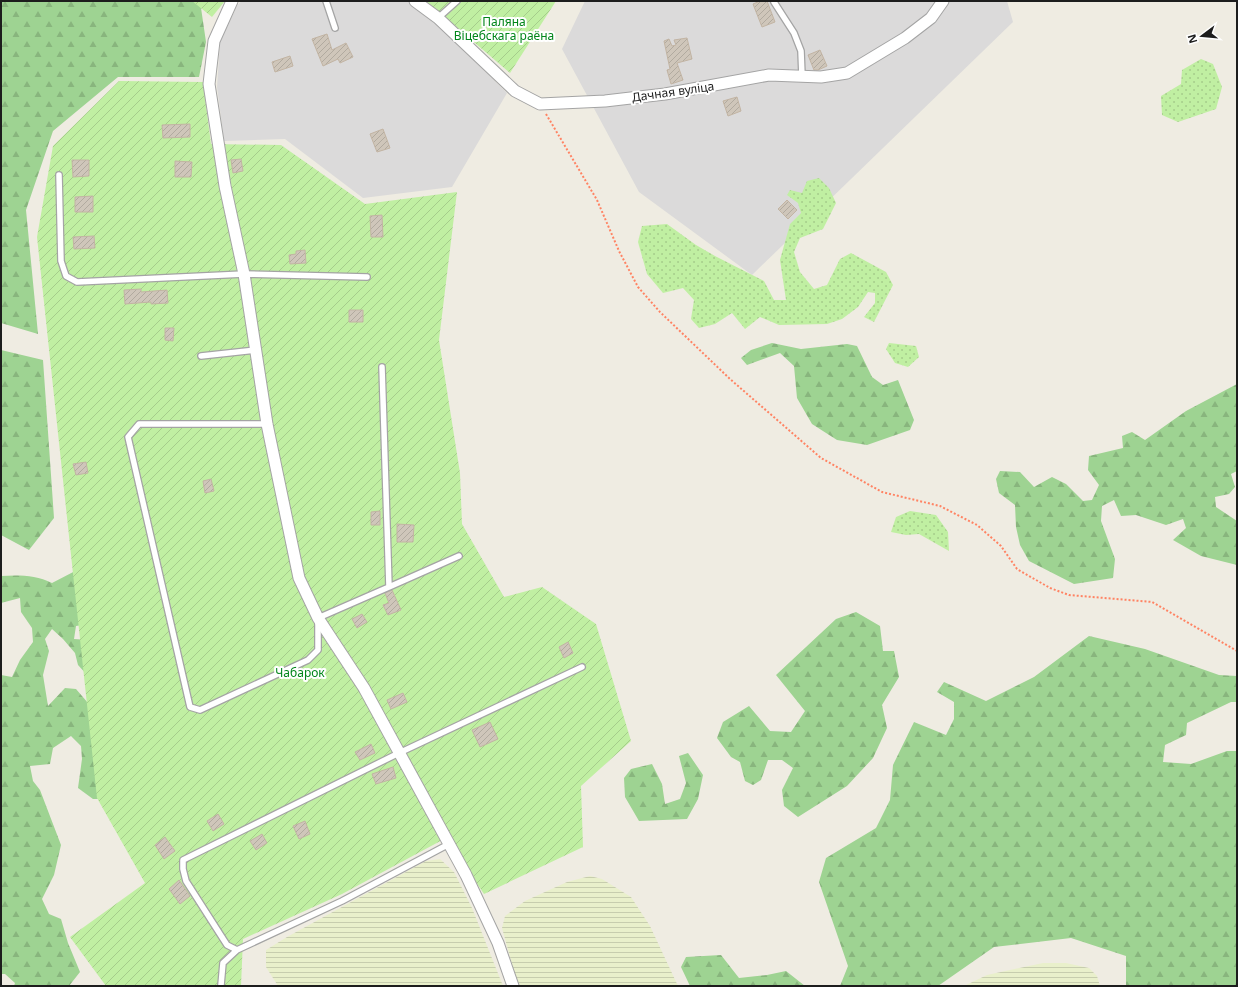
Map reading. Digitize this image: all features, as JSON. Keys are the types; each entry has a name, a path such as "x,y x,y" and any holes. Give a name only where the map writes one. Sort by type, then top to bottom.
{"street":[{"path":"232,1 214,41 209,84 225,186 244,274 267,424 299,578 318,618 364,688 466,875 498,943 513,986"},
{"path":"415,1 438,18 515,91 540,104"},
{"name":"Дачная вуліца","path":"540,104 604,101 665,94 770,75 821,77 847,73 905,38 931,18 943,1"}],"lane":[{"path":"326,1 335,28"},
{"path":"438,18 457,1"},
{"path":"774,2 794,33 801,51 802,76"},
{"path":"59,175 61,261 66,276 78,282 244,274 367,277"},
{"path":"201,356 256,350"},
{"path":"382,367 389,588"},
{"path":"267,424 138,424 128,438 190,707 200,710 308,660 318,650 318,618 389,588 458,556"},
{"path":"237,950 227,945 186,881 183,869 184,860 399,753 582,667"},
{"path":"221,985 222,963 237,950 342,901 449,844"}],"path":[{"path":"540,104 597,200 619,252 638,287 660,312 730,379 821,458 882,492 940,506 977,525 1001,546 1017,569 1050,588 1069,595 1152,602 1237,651"}],"shaded area":[{"path":"242,1 407,1 443,30 507,93 452,187 363,198 285,139 224,141 217,87 220,42 238,4"},
{"path":"585,1 1007,1 1013,22 752,275 639,192 562,49"}],"green space":[{"path":"1,1 200,1 206,42 199,77 118,77 53,131 26,210 38,334 1,323"},
{"path":"192,1 225,1 212,17"},
{"name":"Паляна Віцебскага раёна","path":"426,1 556,1 510,73"},
{"path":"1201,59 1213,64 1222,87 1216,109 1178,122 1162,115 1161,96 1181,84 1182,70"},
{"name":"Чабарок","path":"119,81 203,82 211,144 281,145 365,204 457,192 439,340 460,473 462,524 504,597 542,587 596,624 631,741 581,786 583,847 484,894 446,838 342,894 243,939 241,986 106,986 70,937 145,883 97,798 37,237 53,146"},
{"path":"819,178 829,188 836,203 823,229 800,238 794,252 800,272 814,289 827,285 840,259 851,253 886,272 893,285 874,322 864,317 875,303 875,293 868,292 858,307 842,319 827,324 779,325 760,317 745,329 732,313 715,324 699,328 691,319 694,300 683,288 663,293 647,274 638,242 642,226 667,224 696,245 764,281 774,300 786,300 780,260 790,224 801,213 798,203 787,195 790,190 802,193 807,181"},
{"path":"772,343 801,349 847,344 857,346 872,377 883,385 898,380 914,420 910,430 867,445 837,440 812,424 797,398 794,366 780,353 747,365 741,358 751,350"},
{"path":"889,343 916,346 919,357 908,367 895,363 886,349"},
{"path":"1,350 43,360 54,518 29,550 1,535"},
{"path":"1237,384 1237,471 1231,474 1235,487 1229,494 1215,497 1216,507 1237,521 1237,565 1201,556 1173,540 1186,528 1183,519 1166,525 1136,515 1121,516 1114,500 1102,506 1101,521 1115,559 1113,578 1074,584 1029,561 1020,545 1016,527 1015,505 999,493 996,479 1000,471 1020,472 1034,487 1052,477 1066,484 1083,501 1092,500 1099,485 1088,470 1089,456 1123,448 1122,436 1132,432 1145,440 1186,411"},
{"path":"910,511 936,515 948,532 949,551 919,534 906,535 891,532 896,517"},
{"path":"79,569 89,624 76,626 74,639 89,640 89,677 78,665 75,653 52,629 45,639 49,651 43,675 48,706 65,688 76,689 94,710 105,799 93,799 78,788 82,759 81,746 71,736 53,748 50,764 30,766 33,781 40,790 61,845 54,875 42,899 49,914 61,919 68,943 80,972 69,986 14,986 15,983 5,974 1,974 1,675 12,677 20,660 33,642 32,628 21,612 20,598 1,603 1,576 27,576 40,578 52,583"},
{"path":"856,612 880,626 883,651 894,651 899,677 882,705 887,728 873,758 847,786 798,817 784,806 782,790 793,768 782,760 768,760 761,780 753,785 745,781 740,762 731,757 717,738 723,722 749,706 770,731 791,732 805,711 776,675 836,619"},
{"path":"1089,636 1145,649 1219,675 1237,676 1237,702 1231,702 1187,723 1186,735 1165,745 1163,762 1191,764 1227,751 1237,751 1237,986 1126,986 1126,956 1071,938 994,947 938,986 840,986 848,966 819,882 826,858 876,828 890,800 893,765 914,722 946,735 954,719 954,702 937,692 944,682 986,701 1034,677"},
{"path":"688,753 703,775 698,799 687,819 639,821 625,797 624,778 631,769 652,764 662,784 665,804 680,799 686,783 679,756"},
{"path":"440,859 454,872 472,908 503,986 278,986 266,967 266,950 426,861"},
{"path":"590,876 602,879 631,897 650,926 678,986 520,986 515,975 502,928 505,916 525,901 567,882"},
{"path":"721,955 739,978 786,971 805,986 690,986 681,967 686,957"},
{"path":"1043,963 1066,963 1089,968 1097,976 1100,986 964,986 987,975"}],"building":[{"path":"760,1 767,1 775,22 762,27 753,4"},
{"path":"327,34 332,50 346,43 353,57 340,63 338,59 323,66 312,39"},
{"path":"687,38 692,59 677,63 683,80 671,84 667,70 670,69 664,41 669,39 672,46 676,45 674,40"},
{"path":"820,50 827,66 814,70 808,55"},
{"path":"290,56 293,66 275,72 272,62"},
{"path":"737,97 741,111 728,116 723,101"},
{"path":"190,124 190,137 163,138 162,125"},
{"path":"383,129 390,148 377,152 370,134"},
{"path":"241,159 243,171 233,173 231,160"},
{"path":"72,160 89,160 89,176 73,177"},
{"path":"175,161 192,162 191,177 175,177"},
{"path":"93,196 93,212 75,212 75,197"},
{"path":"787,200 797,210 788,219 778,209"},
{"path":"382,215 383,237 371,237 370,216"},
{"path":"94,236 95,248 74,249 73,237"},
{"path":"305,250 306,263 290,264 289,255 296,254 296,251"},
{"path":"141,289 141,292 167,290 168,303 151,304 151,302 125,304 124,290"},
{"path":"349,310 363,310 363,322 349,322"},
{"path":"165,328 174,328 173,341 165,340"},
{"path":"86,462 88,473 76,475 73,464"},
{"path":"211,479 214,491 205,493 203,481"},
{"path":"380,511 380,525 371,525 371,512"},
{"path":"397,524 414,525 413,542 397,542"},
{"path":"392,590 401,610 388,615 383,605 389,603 385,593"},
{"path":"362,614 367,622 357,628 352,619"},
{"path":"568,642 573,653 564,658 559,647"},
{"path":"403,693 407,702 391,709 387,700"},
{"path":"490,722 498,739 480,747 472,730"},
{"path":"371,744 375,753 360,760 355,752"},
{"path":"393,767 396,778 376,784 372,774"},
{"path":"218,814 224,824 213,831 207,821"},
{"path":"305,821 310,834 299,839 293,826"},
{"path":"262,834 267,843 256,850 250,841"},
{"path":"165,837 175,851 164,859 155,845"},
{"path":"179,880 190,896 180,904 169,889"}]}
